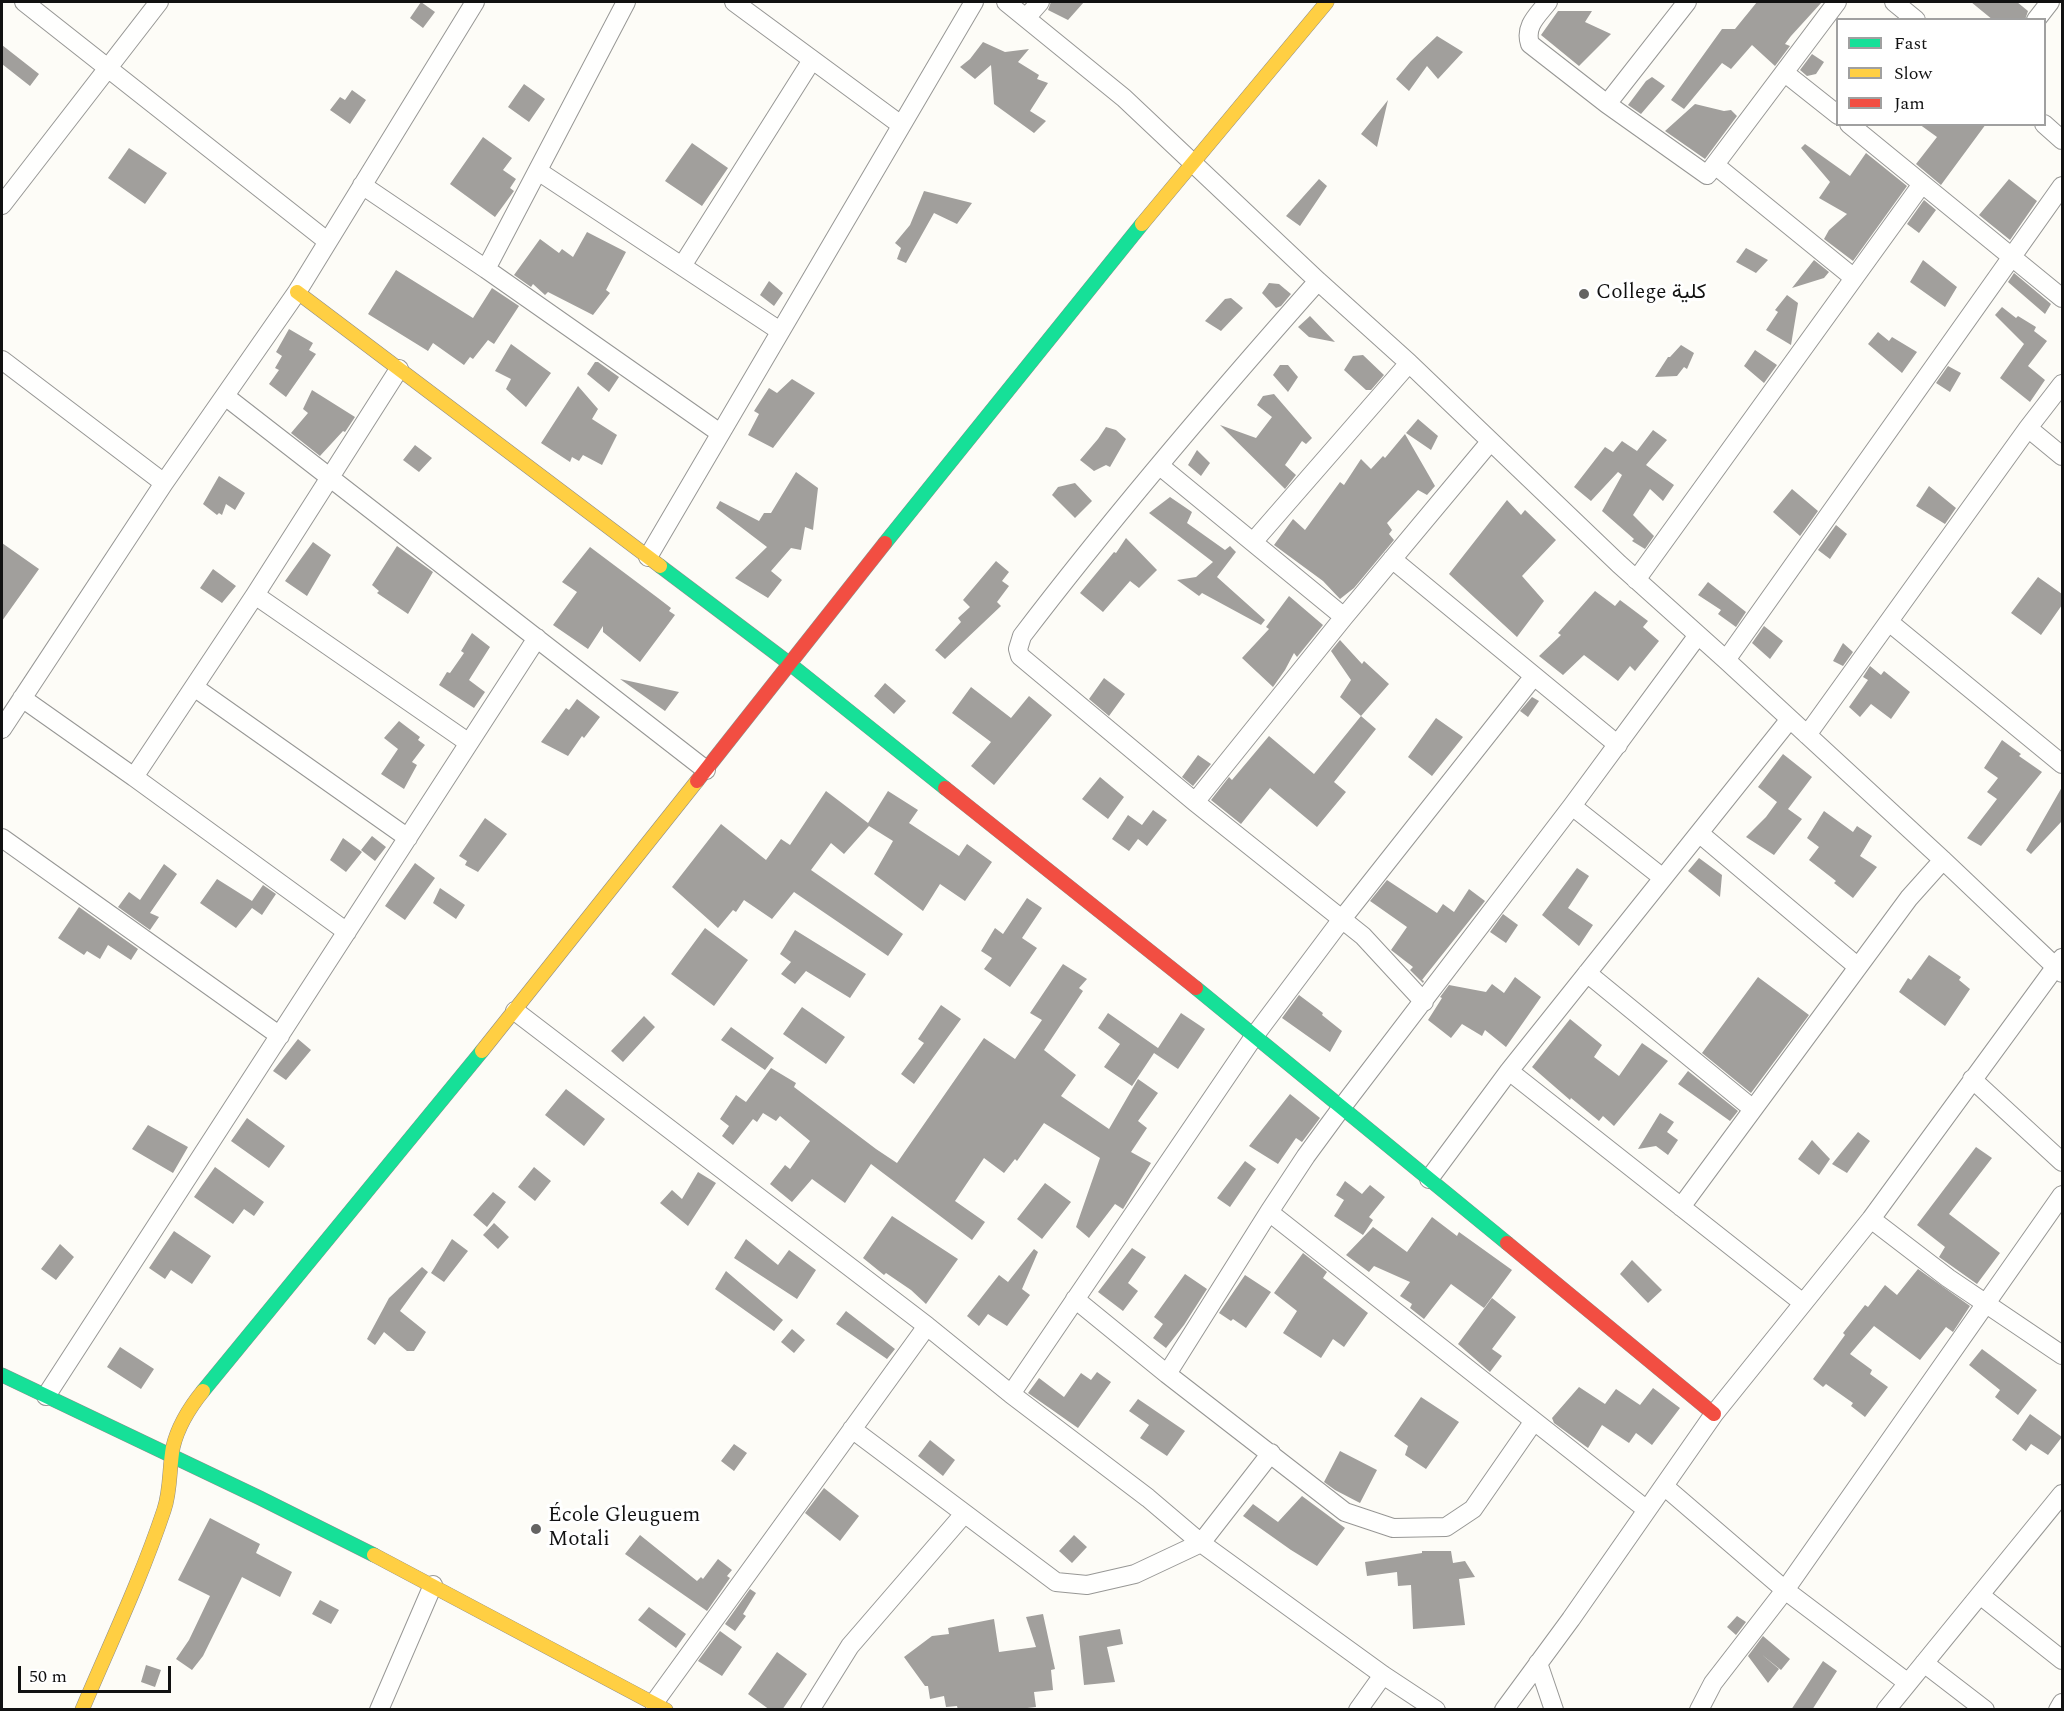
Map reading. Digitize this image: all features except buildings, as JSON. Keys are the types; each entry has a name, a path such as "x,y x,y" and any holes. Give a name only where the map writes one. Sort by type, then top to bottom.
{"street":[{"path":"24,2 327,241"},
{"path":"2,205 159,2"},
{"path":"2,729 164,483 297,292 475,2"},
{"path":"486,269 626,2"},
{"path":"734,2 901,125"},
{"path":"648,557 974,2"},
{"path":"1006,2 1124,98 1318,281 1409,363 1636,580 2060,966 1971,1080 1871,1219 1714,1414 1504,1710"},
{"path":"1026,18 1040,2"},
{"path":"82,1710 161,1520 168,1499 176,1436 197,1398 515,1011 977,427 1192,163 1327,2"},
{"path":"1548,2 1529,26 1527,36 1530,44 1607,104 1707,175 1837,2"},
{"path":"1607,104 1687,2"},
{"path":"1894,2 1914,18"},
{"path":"2038,18 2050,2"},
{"path":"682,266 812,60"},
{"path":"1785,73 1836,113"},
{"path":"1851,126 2062,298"},
{"path":"2046,126 2062,140"},
{"path":"1715,165 1854,278"},
{"path":"538,171 780,331"},
{"path":"1636,580 1922,184"},
{"path":"362,185 486,269 720,434"},
{"path":"1726,660 2062,186"},
{"path":"1318,281 1160,466 1022,636 1018,649 1020,656 1195,802 1363,936 1424,1002"},
{"path":"297,292 790,664 1255,1035 1714,1414"},
{"path":"2,360 164,483"},
{"path":"1253,542 1409,363"},
{"path":"134,777 255,595 399,369"},
{"path":"1807,735 2062,384"},
{"path":"225,396 706,770"},
{"path":"2028,428 2062,456"},
{"path":"1195,802 1344,617 1490,442"},
{"path":"1160,466 1344,617"},
{"path":"1392,559 1618,745"},
{"path":"255,595 469,743"},
{"path":"1889,622 2062,764"},
{"path":"1167,1374 1306,1156 1618,745 1698,635"},
{"path":"46,1396 537,639"},
{"path":"1011,1394 1255,1035 1342,919 1534,676"},
{"path":"194,687 408,838"},
{"path":"22,698 347,932"},
{"path":"1429,1179 1509,1071 1790,719"},
{"path":"1572,806 1663,878"},
{"path":"1699,833 1858,967"},
{"path":"2,838 280,1036"},
{"path":"1681,1207 1909,898 1943,860"},
{"path":"1587,973 1753,1109"},
{"path":"515,1011 927,1326 1011,1394 1148,1498 1201,1543 1383,1675 1436,1710"},
{"path":"1509,1071 1803,1303"},
{"path":"1971,1080 2062,1162"},
{"path":"1699,1710 1713,1683 1785,1590 2062,1195"},
{"path":"1269,1212 1647,1510"},
{"path":"1871,1219 1932,1266 2062,1355"},
{"path":"1075,1299 1167,1374 1345,1512 1393,1528 1446,1527 1473,1509 1534,1421"},
{"path":"2,1375 433,1585 660,1706 852,1429 927,1326"},
{"path":"852,1429 1056,1582 1087,1585 1135,1574 1201,1543 1271,1453"},
{"path":"1664,1486 1785,1590 1908,1683"},
{"path":"1886,1710 2062,1494"},
{"path":"810,1710 850,1646 964,1514"},
{"path":"379,1710 433,1585"},
{"path":"1980,1595 2062,1660"},
{"path":"1538,1663 1554,1710"},
{"path":"1924,1663 1985,1710"},
{"path":"1358,1710 1383,1675"},
{"path":"2058,1710 2062,1703"}],"traffic: fast":[{"path":"885,543 1142,224"},
{"path":"660,566 790,664 945,788"},
{"path":"1196,988 1507,1243"},
{"path":"203,1391 482,1051"},
{"path":"2,1375 374,1555"}],"traffic: slow":[{"path":"1142,224 1327,2"},
{"path":"297,292 660,566"},
{"path":"482,1051 697,781"},
{"path":"82,1710 155,1536 168,1495 173,1447 181,1424 203,1391"},
{"path":"374,1555 666,1710"}],"traffic: jam":[{"path":"697,781 885,543"},
{"path":"945,788 1196,988"},
{"path":"1507,1243 1714,1414"}],"place":[{"name":"College كلية","path":"1584,294"},
{"name":"École Gleuguem Motali","path":"536,1529"}]}
